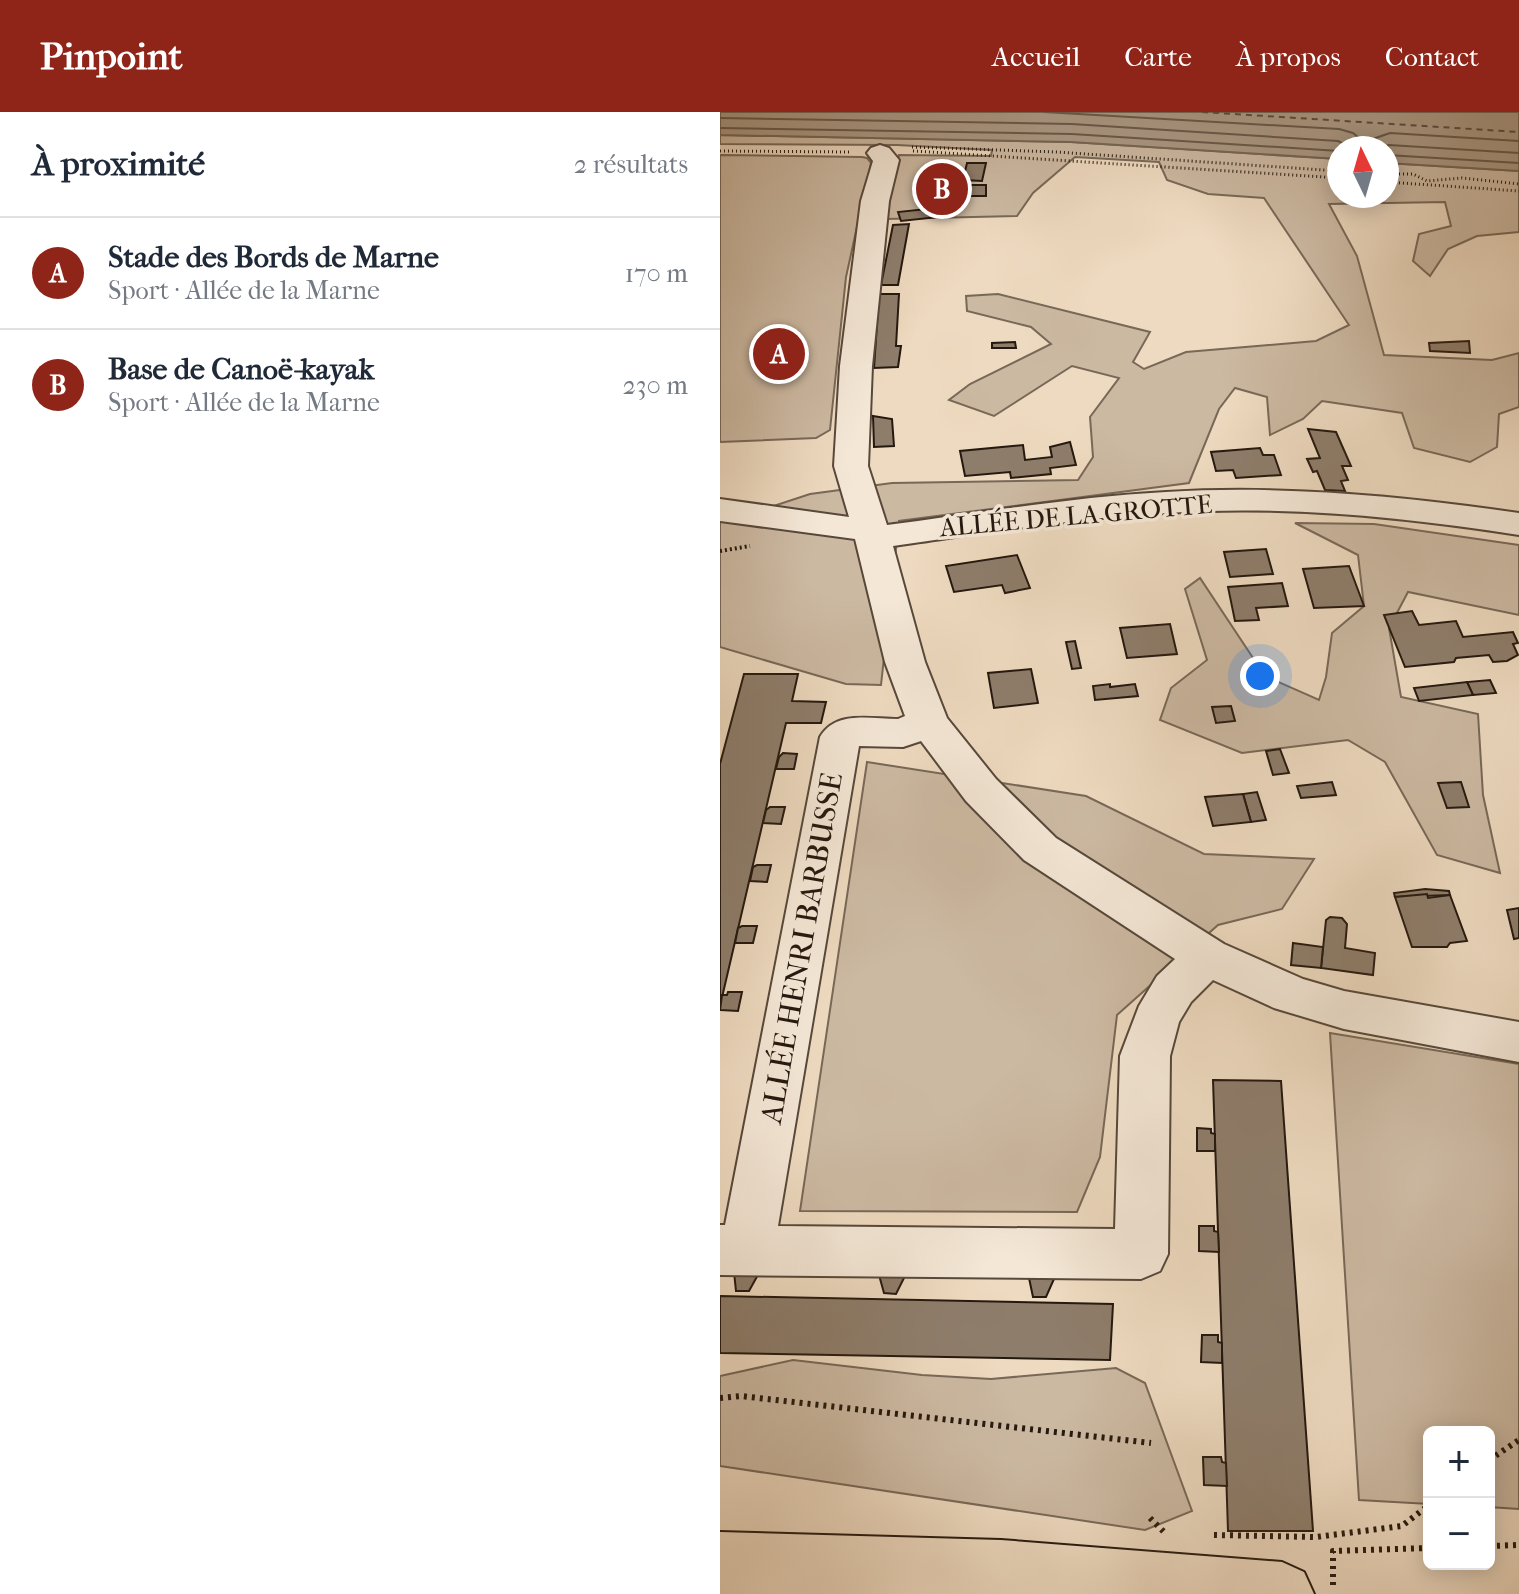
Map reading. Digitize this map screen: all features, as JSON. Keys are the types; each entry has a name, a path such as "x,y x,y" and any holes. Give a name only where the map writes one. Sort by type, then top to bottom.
{"main road":[{"path":"720,1563 893,1565 1190,1584 1282,1594"}],"street":[{"path":"880,153 886,160 875,201 865,288 851,466 905,662 928,722 981,790 1040,849 1207,957 1291,995 1344,1010 1519,1042"},
{"name":"ALLÉE DE LA GROTTE","path":"720,510 872,534 1168,502 1346,504 1519,524"},
{"name":"ALLÉE HENRI BARBUSSE","path":"733,1250 840,737 846,732 903,733 928,722"},
{"path":"733,1250 1141,1254 1145,1056 1156,1020 1174,989 1207,957"}],"path":[{"path":"880,153 890,148 956,148 1327,170"},
{"path":"720,151 880,153 895,150 1327,177"},
{"path":"1399,174 1413,174 1427,181 1461,176 1519,184"},
{"path":"1399,183 1519,191"},
{"path":"720,1398 741,1396 1151,1443"},
{"path":"1495,1456 1519,1440"},
{"path":"1200,1534 1316,1537 1402,1526 1423,1510"},
{"path":"1150,1518 1163,1532 1176,1533"},
{"path":"1495,1546 1519,1545"},
{"path":"1333,1594 1333,1551 1423,1548"}],"shaded area":[{"path":"720,135 1071,142 1327,158 1327,208 1331,208 1357,256 1384,355 1492,360 1519,353 1519,407 1499,414 1497,447 1470,462 1414,448 1402,413 1322,401 1303,419 1270,435 1267,397 1235,388 1219,409 1189,483 899,521 881,685 846,684 720,647 720,520 731,520 810,494 892,483 1078,480 1093,457 1090,417 1119,378 1072,366 994,416 949,400 970,384 1051,344 1031,327 967,311 966,296 998,294 1150,332 1133,362 1144,369 1186,352 1316,341 1349,325 1264,198 1208,194 1167,180 1159,162 1075,157 1033,193 1017,216 886,219 899,155 991,156 992,150 897,145 720,144"},
{"path":"720,155 862,157 871,163 846,277 830,430 816,438 720,442"},
{"path":"1399,164 1519,171 1519,232 1477,236 1448,249 1430,276 1413,261 1419,234 1451,226 1445,202 1399,203"},
{"path":"1295,523 1374,524 1519,545 1519,615 1408,592 1389,628 1401,697 1478,714 1483,795 1500,873 1437,855 1385,762 1348,740 1242,753 1160,720 1171,688 1207,660 1185,589 1200,578 1265,676 1319,700 1326,677 1332,633 1364,606 1358,555"},
{"path":"867,762 1086,796 1204,854 1314,859 1282,909 1218,925 1117,1015 1100,1157 1077,1212 800,1211"},
{"path":"1330,1033 1519,1064 1519,1509 1495,1507 1495,1426 1423,1426 1423,1504 1359,1500"},
{"path":"793,1360 922,1375 991,1379 1116,1368 1145,1383 1192,1511 1145,1530 720,1466 720,1376"}],"water":[{"path":"720,112 1519,112 1519,171 1399,164 1399,136 1327,136 1327,158 1071,142 720,135"}],"building":[{"path":"967,163 986,163 982,181 963,180"},
{"path":"967,185 986,185 986,196 966,196"},
{"path":"945,207 948,216 901,221 898,212"},
{"path":"909,224 898,285 881,285 893,225"},
{"path":"879,294 899,294 896,346 901,346 898,367 874,368"},
{"path":"1469,341 1470,353 1430,351 1429,343"},
{"path":"1015,342 1016,348 992,348 992,343"},
{"path":"873,416 892,419 894,446 874,447"},
{"path":"1308,429 1336,432 1351,466 1342,466 1348,480 1341,481 1345,491 1325,490 1317,471 1313,472 1307,459 1320,458"},
{"path":"1070,442 1076,465 1050,468 1051,474 1011,478 1010,472 965,476 960,451 1023,445 1025,460 1052,457 1050,447"},
{"path":"1260,448 1263,455 1274,455 1281,475 1236,478 1233,470 1216,471 1211,452"},
{"path":"1266,549 1273,574 1230,577 1224,552"},
{"path":"1017,555 1030,588 1005,593 1002,585 954,592 946,566"},
{"path":"1349,566 1364,606 1314,608 1303,569"},
{"path":"1282,583 1288,606 1256,608 1259,620 1235,621 1228,587"},
{"path":"1412,611 1419,625 1456,621 1463,637 1513,632 1518,643 1513,644 1518,655 1507,661 1493,662 1489,655 1405,667 1384,615"},
{"path":"1170,624 1177,654 1127,658 1120,628"},
{"path":"1075,641 1081,668 1072,669 1066,642"},
{"path":"1031,669 1038,703 994,708 988,673"},
{"path":"744,674 798,674 792,701 826,702 821,723 786,723 720,1006 720,764"},
{"path":"1490,680 1496,693 1473,695 1467,682"},
{"path":"1467,682 1473,695 1419,701 1414,688"},
{"path":"1110,684 1110,687 1135,684 1138,696 1095,700 1093,686"},
{"path":"1231,706 1235,721 1216,723 1212,707"},
{"path":"1280,749 1289,773 1273,775 1266,751"},
{"path":"783,753 797,754 794,769 776,769"},
{"path":"1332,782 1336,795 1301,798 1297,786"},
{"path":"1461,782 1469,807 1447,808 1438,783"},
{"path":"1257,792 1266,820 1251,822 1243,794"},
{"path":"1243,794 1251,822 1213,826 1205,797"},
{"path":"785,807 781,824 763,823 766,810"},
{"path":"771,865 767,882 750,881 753,867"},
{"path":"1425,889 1449,891 1450,895 1395,897 1394,893"},
{"path":"1427,894 1428,898 1450,895 1467,941 1450,943 1447,947 1412,947 1395,897"},
{"path":"1519,908 1519,938 1514,939 1507,910"},
{"path":"1330,917 1342,918 1347,924 1345,948 1375,953 1373,975 1321,968 1326,920"},
{"path":"757,926 753,943 735,943 738,928"},
{"path":"1293,943 1323,947 1321,968 1291,965"},
{"path":"742,992 738,1011 720,1010 722,995"},
{"path":"1213,1080 1281,1081 1313,1531 1228,1531"},
{"path":"1197,1128 1211,1129 1211,1133 1215,1134 1215,1151 1197,1151"},
{"path":"1199,1226 1214,1226 1214,1231 1218,1232 1219,1252 1199,1251"},
{"path":"734,1272 759,1273 749,1291 736,1291"},
{"path":"879,1275 905,1276 896,1294 884,1293"},
{"path":"1029,1278 1054,1279 1046,1297 1033,1297"},
{"path":"720,1296 1113,1304 1110,1360 720,1353"},
{"path":"1202,1335 1218,1335 1218,1342 1222,1343 1222,1363 1201,1362"},
{"path":"1203,1457 1221,1457 1222,1462 1226,1463 1227,1486 1204,1485"}],"ferry route":[{"path":"1202,112 1519,132"}],"place":[{"name":"Base de Canoë-kayak","path":"942,189"},
{"name":"Stade des Bords de Marne","path":"779,354"}]}
